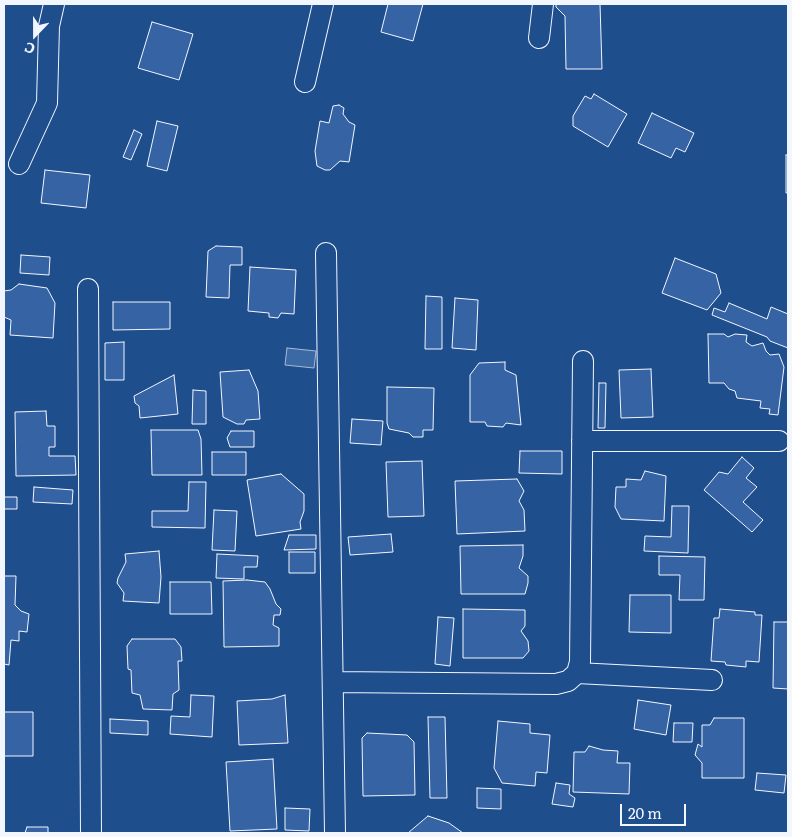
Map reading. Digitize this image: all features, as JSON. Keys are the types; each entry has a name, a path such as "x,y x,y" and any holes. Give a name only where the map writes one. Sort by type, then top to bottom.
{"street":[{"path":"19,164 47,103 49,26 54,4"},
{"path":"305,82 323,4"},
{"path":"539,38 543,4"},
{"path":"326,253 335,833"},
{"path":"88,289 91,833"},
{"path":"333,682 556,684 568,681 577,673 580,662 583,361"},
{"path":"582,441 779,441"},
{"path":"577,673 712,680"}],"water":[{"path":"287,348 316,351 314,368 285,365"}],"building":[{"path":"388,4 423,4 413,41 381,32"},
{"path":"556,4 600,4 602,69 566,69 565,16 556,7"},
{"path":"152,22 193,34 179,80 138,68"},
{"path":"594,94 627,114 608,147 573,126 573,116 585,96 591,99"},
{"path":"339,105 344,108 343,114 349,122 355,125 349,162 340,161 330,170 325,170 317,166 315,151 320,121 329,123 333,106"},
{"path":"652,113 694,133 685,152 676,148 671,158 638,143"},
{"path":"157,121 178,126 167,171 147,166"},
{"path":"134,130 142,134 131,160 123,157"},
{"path":"786,155 788,155 788,193 786,193"},
{"path":"45,170 90,175 86,208 41,203"},
{"path":"216,246 242,247 242,265 230,265 229,298 206,297 208,251"},
{"path":"21,255 50,257 49,275 20,273"},
{"path":"675,258 716,274 721,293 707,310 662,293"},
{"path":"250,267 296,270 294,314 281,313 278,318 269,317 269,313 248,311"},
{"path":"19,284 47,288 55,303 53,338 10,335 11,320 4,317 4,291 11,290"},
{"path":"426,296 442,297 442,349 425,349"},
{"path":"455,298 478,300 476,350 452,348"},
{"path":"113,302 170,302 170,329 113,330"},
{"path":"729,303 767,319 771,307 788,314 788,348 770,341 767,337 712,315 714,308 725,312"},
{"path":"708,334 724,334 728,337 735,334 747,335 746,342 752,346 763,343 770,355 779,354 784,367 778,415 769,414 770,409 760,408 761,401 737,398 735,391 729,389 724,383 709,383"},
{"path":"124,342 124,380 105,380 105,343"},
{"path":"505,362 505,370 516,375 521,425 506,423 503,427 487,426 485,422 470,422 470,375 479,363"},
{"path":"651,369 653,417 621,418 619,370"},
{"path":"249,370 258,391 260,419 246,420 244,424 237,424 223,417 220,372"},
{"path":"174,375 178,414 140,418 139,406 135,403 134,396"},
{"path":"599,383 606,383 605,428 598,428"},
{"path":"387,387 434,388 433,430 423,430 423,437 413,437 409,433 389,429 387,423"},
{"path":"193,390 206,391 206,424 192,424"},
{"path":"46,411 47,426 55,426 55,447 49,447 49,456 75,456 76,475 16,476 15,412"},
{"path":"352,419 383,421 381,445 350,443"},
{"path":"151,430 198,430 201,439 202,475 152,475"},
{"path":"231,431 254,431 254,447 230,447 227,438"},
{"path":"520,451 562,451 562,474 519,473"},
{"path":"212,452 246,452 246,475 212,475"},
{"path":"742,457 754,468 746,478 757,487 743,502 763,520 752,532 704,490 719,472 728,474"},
{"path":"422,461 424,516 388,517 386,462"},
{"path":"645,471 666,476 664,521 621,519 615,507 616,487 626,487 626,479 641,480"},
{"path":"281,474 304,494 304,511 300,522 301,529 256,536 247,480"},
{"path":"517,479 524,491 519,501 524,510 525,531 457,534 455,481"},
{"path":"189,482 206,482 205,528 152,527 152,511 188,511"},
{"path":"34,487 73,490 72,504 33,502"},
{"path":"4,497 17,497 17,509 4,509"},
{"path":"672,506 689,506 688,553 644,551 645,536 671,537"},
{"path":"214,510 237,511 235,551 212,550"},
{"path":"391,534 393,552 350,555 348,537"},
{"path":"289,535 316,535 316,549 284,550"},
{"path":"523,545 523,556 519,568 528,576 525,594 461,594 460,546"},
{"path":"159,551 161,577 159,603 123,601 124,593 117,583 126,562 125,554"},
{"path":"289,552 315,552 315,573 289,573"},
{"path":"217,554 258,556 257,567 244,567 244,579 216,578"},
{"path":"659,556 705,557 704,600 679,600 680,575 659,575"},
{"path":"4,576 16,576 15,605 21,611 29,614 27,632 19,631 19,641 11,640 9,665 4,664"},
{"path":"247,580 265,582 276,604 281,609 280,615 274,615 273,625 279,628 279,646 224,647 223,581"},
{"path":"170,582 211,582 212,614 170,614"},
{"path":"630,595 671,595 671,633 629,632"},
{"path":"463,609 525,610 525,626 521,631 528,641 529,651 523,658 463,658"},
{"path":"720,609 755,612 755,615 762,615 759,662 746,661 746,667 711,661 714,618 719,618"},
{"path":"438,617 454,618 450,666 435,664"},
{"path":"774,622 788,622 788,689 773,688"},
{"path":"132,639 175,639 181,647 182,661 178,661 179,690 173,694 172,710 143,709 140,695 132,693 127,646"},
{"path":"191,695 214,696 212,737 170,734 171,716 190,717"},
{"path":"285,695 288,743 239,745 237,701 272,699"},
{"path":"638,700 671,705 666,735 634,729"},
{"path":"4,712 33,712 33,756 4,756"},
{"path":"428,717 445,717 447,798 430,798"},
{"path":"714,718 744,718 744,778 702,778 702,763 695,755 698,744 702,747 702,725 710,725"},
{"path":"110,719 148,721 148,735 110,733"},
{"path":"498,721 530,724 530,733 550,735 547,773 536,772 535,786 502,783 494,768"},
{"path":"674,723 693,723 692,742 673,742"},
{"path":"367,733 407,735 414,742 415,795 363,796 362,738"},
{"path":"589,746 603,750 618,751 617,763 630,763 629,794 573,792 574,752 585,752"},
{"path":"273,759 277,829 230,831 226,762"},
{"path":"757,773 786,775 784,793 755,790"},
{"path":"556,783 570,785 569,794 575,798 573,807 552,804"},
{"path":"477,788 501,789 501,809 477,808"},
{"path":"285,808 310,809 309,831 285,830"},
{"path":"428,816 449,823 463,833 408,833"},
{"path":"27,827 48,827 48,833 25,833"}]}
